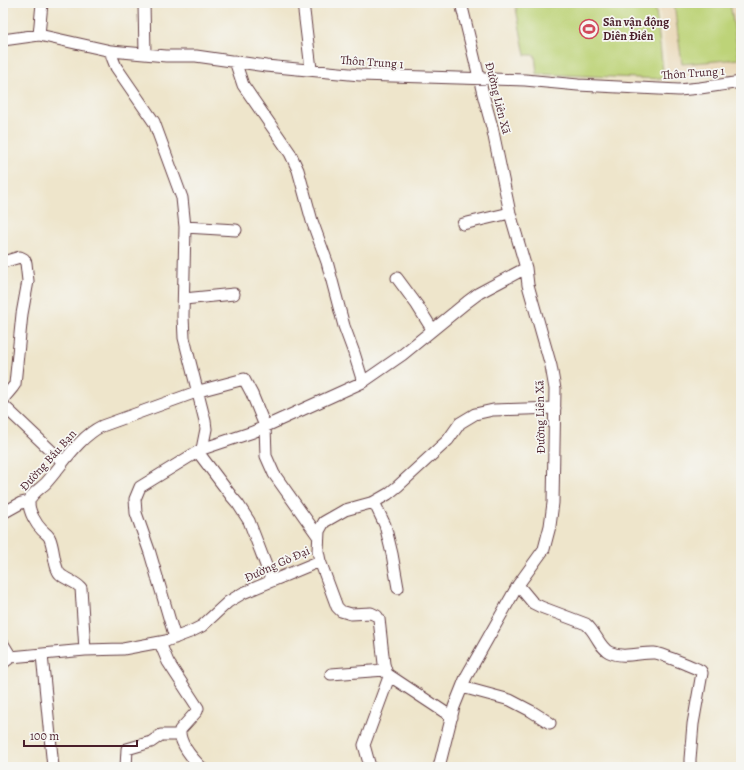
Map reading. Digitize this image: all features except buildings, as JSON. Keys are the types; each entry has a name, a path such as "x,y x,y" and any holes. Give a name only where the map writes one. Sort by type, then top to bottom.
{"street":[{"path":"40,35 42,3"},
{"path":"144,3 145,54"},
{"path":"303,3 311,70"},
{"name":"Đường Liên Xã","path":"439,767 454,707 466,677 518,585 544,549 550,526 553,503 555,389 551,366 528,285 526,268 510,213 492,127 479,80 461,3"},
{"name":"Thôn Trung 1","path":"3,40 40,35 111,51 166,56 196,56 266,66 360,75 479,80 525,80 578,85 679,90 741,82"},
{"path":"111,51 116,67 147,111 157,130 182,198 185,227 184,338 199,391 206,429 200,450"},
{"path":"235,61 243,85 286,147 298,170 312,222 327,262 344,326 354,353 362,382"},
{"path":"463,224 510,213"},
{"path":"185,227 236,230"},
{"path":"3,262 20,258 24,259 26,263 28,281 22,314 15,384 14,388 3,399"},
{"path":"174,638 155,569 136,513 135,499 140,487 200,450 253,432 362,382 402,355 432,329 479,293 526,268"},
{"path":"397,278 417,305 432,329"},
{"path":"184,299 234,294"},
{"name":"Đường Bầu Bạn","path":"85,650 81,588 76,583 60,574 50,537 38,526 31,512 29,501 30,498 43,487 62,462 96,429 199,391 244,379 265,426"},
{"path":"3,404 62,462"},
{"name":"Đường Gò Đại","path":"7,660 85,650 123,649 160,643 190,632 202,626 234,598 320,561 318,536 321,526 326,520 346,510 380,499 398,486 448,440 460,423 471,416 482,411 554,408"},
{"path":"265,426 266,456 274,474 318,536"},
{"path":"200,450 249,521 272,581"},
{"path":"3,513 21,503 29,501"},
{"path":"374,502 385,525 398,588"},
{"path":"320,561 337,607 341,611 351,614 372,613 377,616 380,624 387,674 364,745 369,763 368,767"},
{"path":"518,585 533,603 586,624 592,629 604,649 608,652 622,655 657,653 701,671 702,673 690,747 690,767"},
{"path":"160,643 168,662 198,708 180,730 180,735 200,767"},
{"path":"3,644 7,660"},
{"path":"42,655 53,767"},
{"path":"331,674 387,674 452,717"},
{"path":"462,687 510,700 550,723"},
{"path":"126,767 127,749 151,742 161,735 180,735"}],"shaded area":[{"path":"659,3 741,3 741,72 669,80"}],"green space":[{"name":"Sân vận động Diên Điền","path":"515,3 655,3 664,79 537,74 535,55 525,55"},
{"path":"674,3 730,3 739,59 682,64"}],"place":[{"name":"Sân vận động Diên Điền","path":"589,29"}]}
